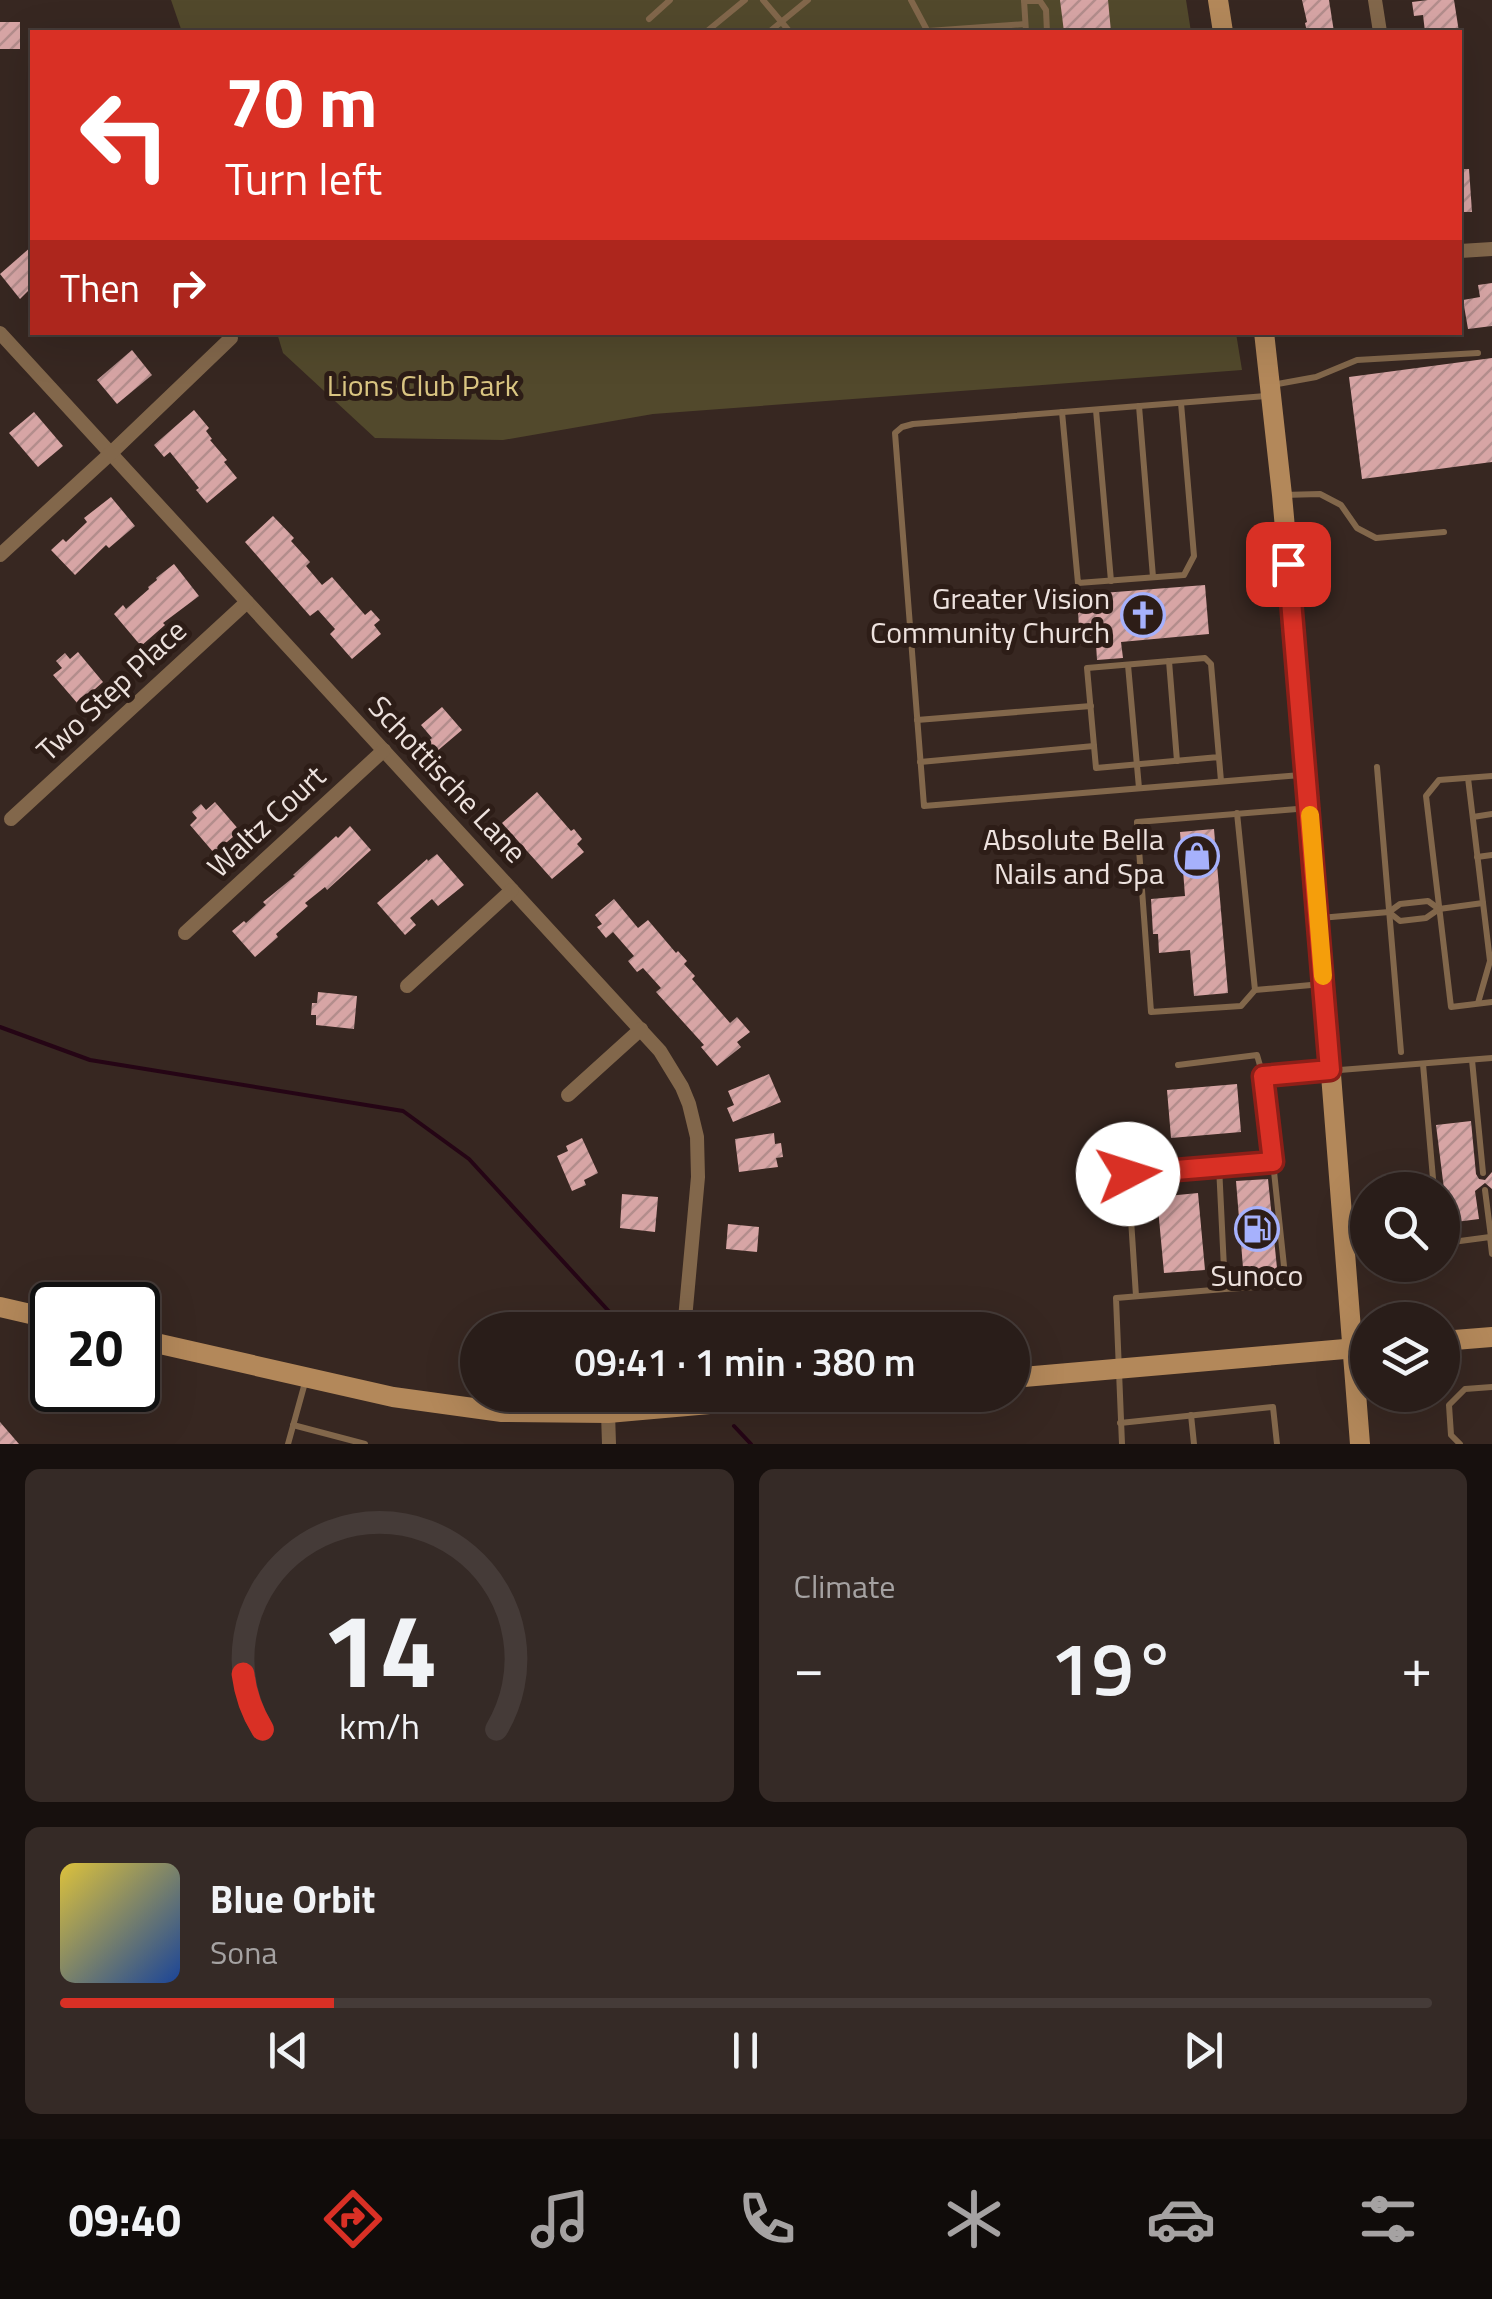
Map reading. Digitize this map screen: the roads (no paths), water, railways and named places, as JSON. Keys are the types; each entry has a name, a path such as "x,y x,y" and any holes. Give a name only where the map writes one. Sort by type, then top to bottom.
{"main road":[{"path":"1218,0 1222,30"},
{"path":"1264,335 1307,774 1330,1070 1355,1302"},
{"path":"0,1307 30,1314"},
{"path":"1460,1339 1492,1336"},
{"path":"160,1344 393,1398 460,1407"},
{"path":"1030,1376 1350,1348"},
{"path":"1360,1412 1360,1444"}],"street":[{"path":"1375,0 1380,30"},
{"path":"1462,251 1492,249"},
{"name":"Schottische Lane","path":"0,333 660,1051 682,1087 696,1138 698,1177 686,1312"},
{"path":"0,555 231,338"},
{"name":"Two Step Place","path":"11,819 248,602"},
{"name":"Waltz Court","path":"186,933 384,750"},
{"path":"408,986 512,890"},
{"path":"568,1095 640,1029"},
{"path":"608,1412 608,1444"}],"lane":[{"path":"708,30 745,0"},
{"path":"763,0 788,30"},
{"path":"771,30 808,0"},
{"path":"911,0 927,30"},
{"path":"977,30 1026,28 1024,1 1040,1 1046,10 1048,30"},
{"path":"649,19 664,2"},
{"path":"1307,774 924,806 895,433 913,424 1181,403 1272,391 1357,360 1478,353"},
{"path":"1062,412 1078,583 1184,575 1194,556 1181,403"},
{"path":"1139,406 1153,577"},
{"path":"1096,410 1111,580"},
{"path":"1282,495 1320,494 1341,505 1357,528 1376,538 1444,532"},
{"path":"1219,758 1096,768 1088,668 1205,658 1210,664 1219,758 1221,781"},
{"path":"1169,662 1177,761"},
{"path":"1128,665 1139,788"},
{"path":"917,720 1091,706"},
{"path":"920,762 1094,746"},
{"path":"1377,768 1401,1052"},
{"path":"1492,776 1438,780 1426,796 1451,1007 1492,1002"},
{"path":"1468,778 1491,961 1478,1004"},
{"path":"1310,808 1137,822 1151,1012 1240,1006 1255,990 1324,984"},
{"path":"1237,814 1255,990"},
{"path":"1472,816 1492,814"},
{"path":"1478,856 1492,855"},
{"path":"1319,918 1389,912 1400,904 1428,901 1439,909"},
{"path":"1389,912 1400,921 1426,918 1439,909 1483,903"},
{"path":"1122,1444 1116,1298 1286,1285 1263,1076 1256,1054 1178,1065"},
{"path":"1263,1076 1492,1058"},
{"path":"1472,1060 1478,1160 1483,1173"},
{"path":"1423,1064 1435,1172"},
{"path":"1136,1296 1128,1174 1273,1162"},
{"path":"1219,1166 1226,1289"},
{"path":"1485,1190 1481,1201 1492,1254"},
{"path":"1460,1241 1491,1237"},
{"path":"288,1444 306,1378"},
{"path":"1460,1444 1451,1435 1449,1405 1465,1389 1492,1387"},
{"path":"1120,1423 1273,1406 1277,1444"},
{"path":"1191,1416 1194,1444"},
{"path":"293,1425 365,1444"}],"waterway":[{"path":"0,1027 90,1060 403,1111 469,1159 609,1312"},
{"path":"734,1426 751,1444"}],"place":[{"name":"Greater Vision Community Church","path":"1143,615"},
{"name":"Absolute Bella Nails and Spa","path":"1197,856"},
{"name":"Sunoco","path":"1257,1229"}],"park label":[{"name":"Lions Club Park","path":"423,385"}]}
